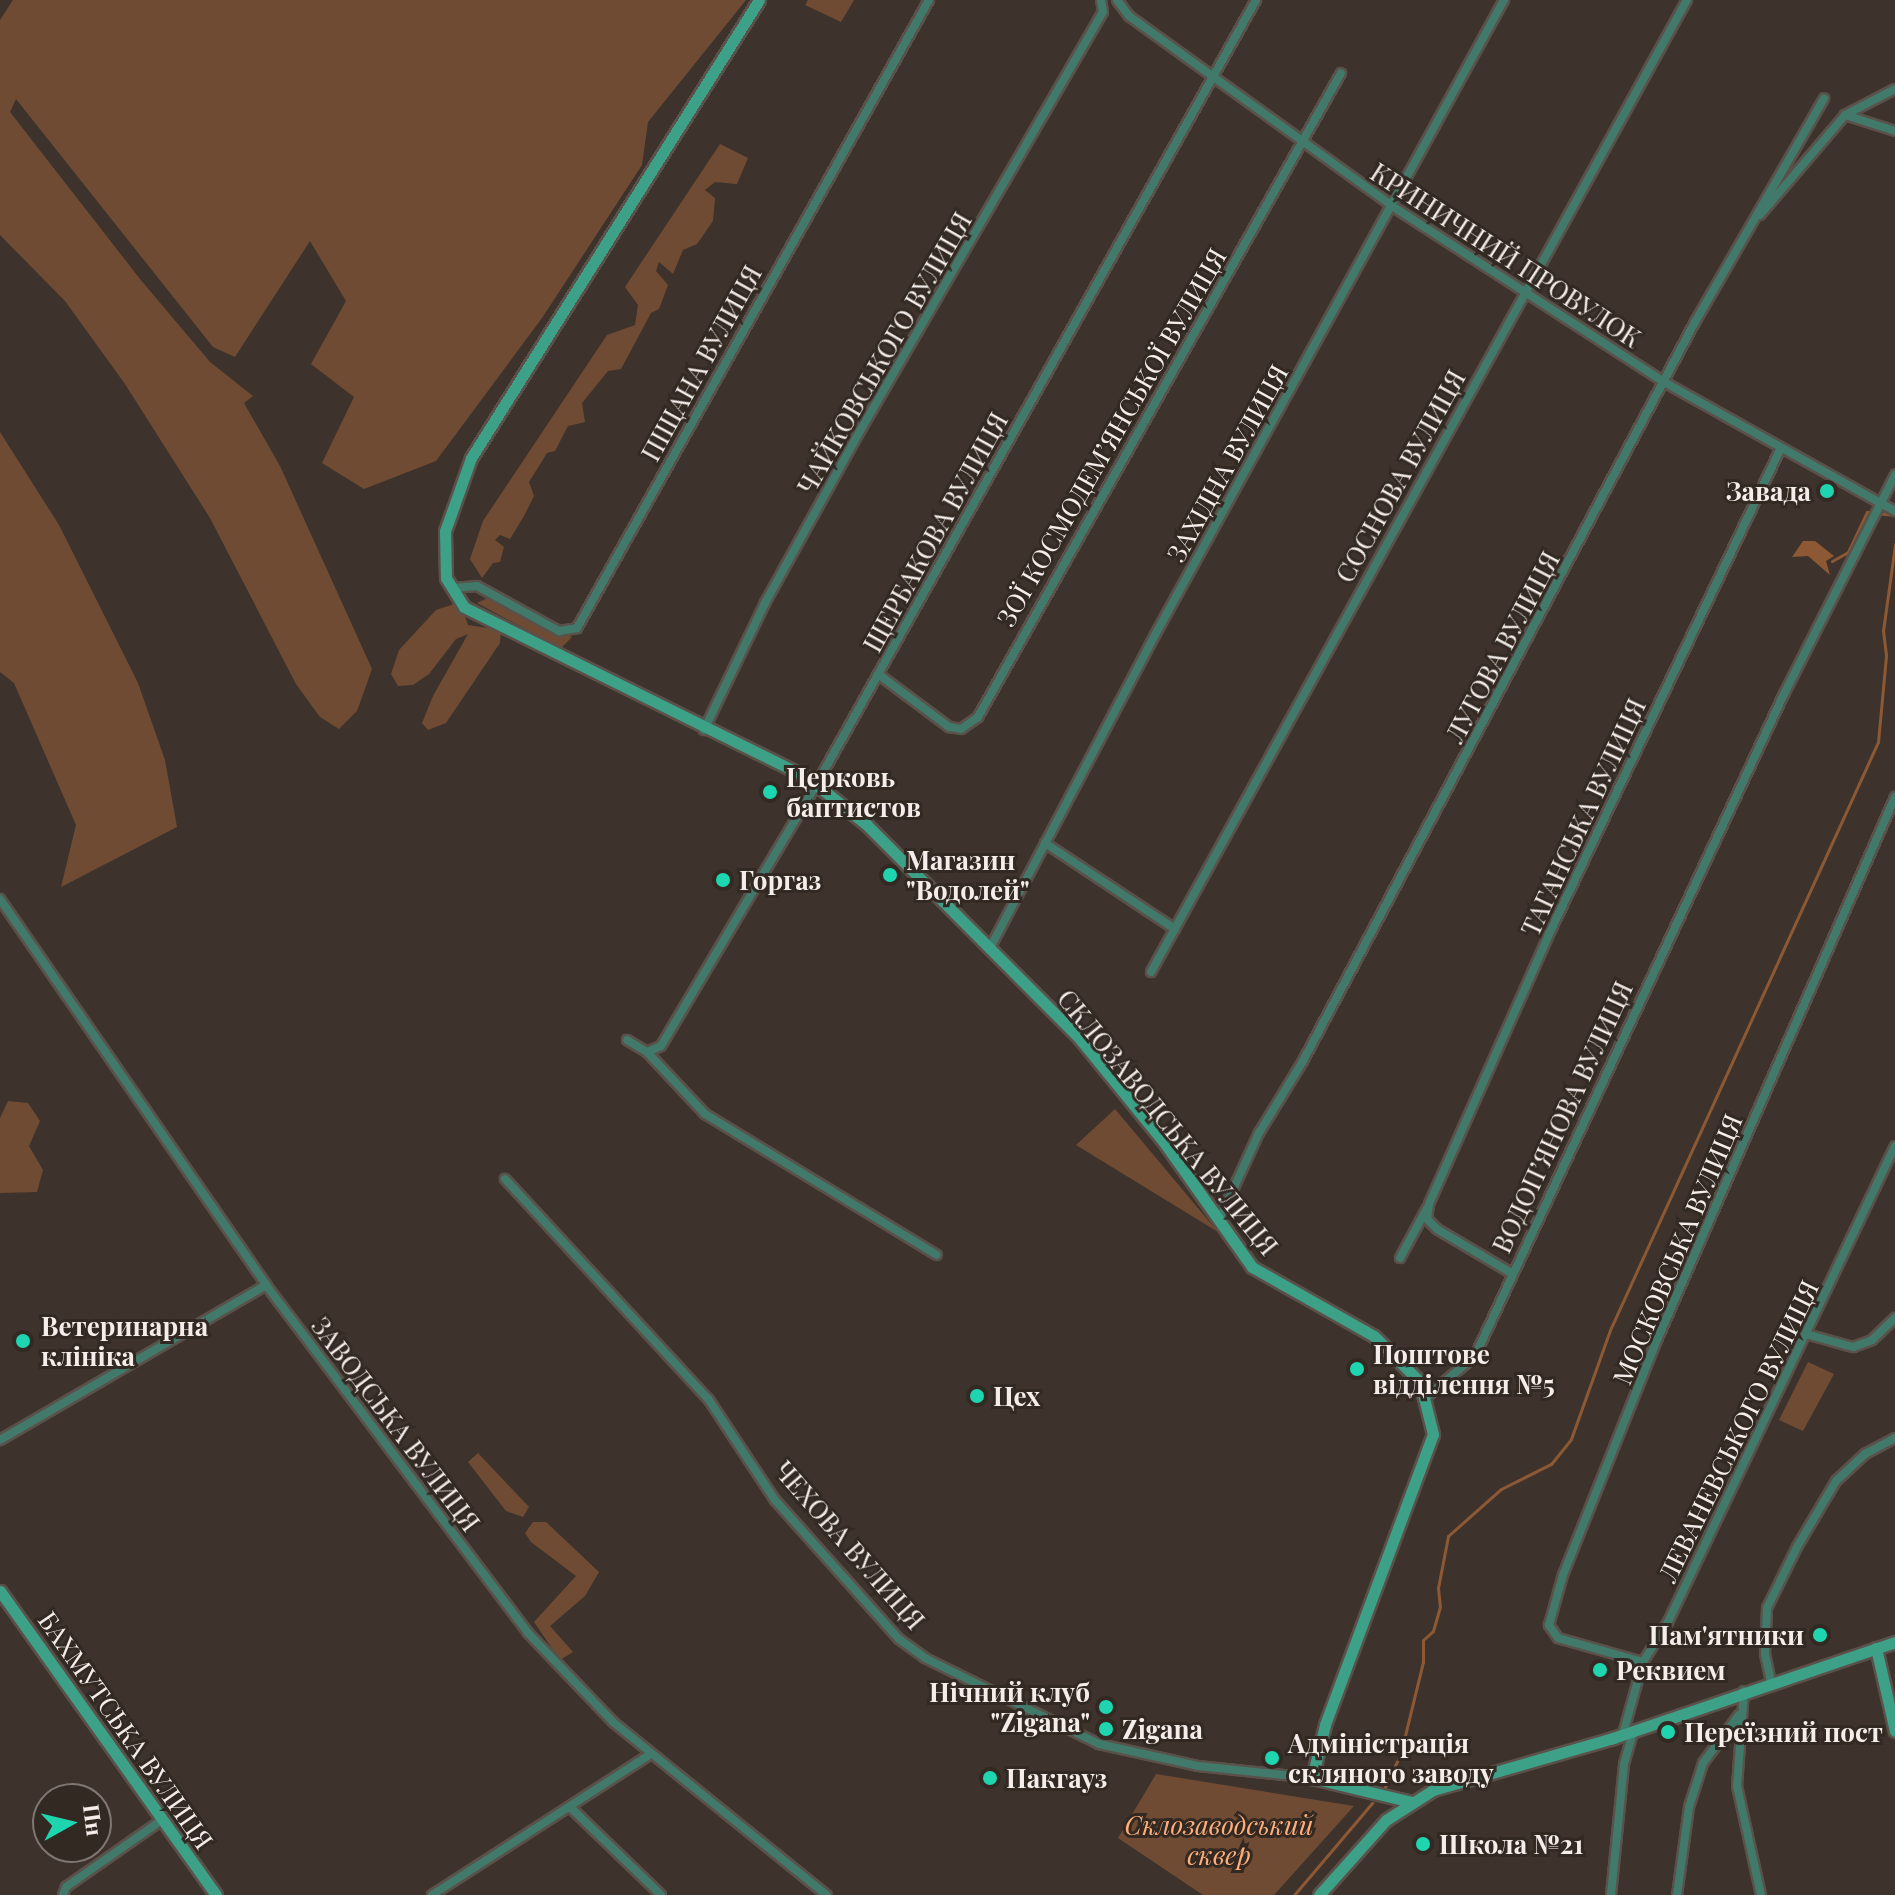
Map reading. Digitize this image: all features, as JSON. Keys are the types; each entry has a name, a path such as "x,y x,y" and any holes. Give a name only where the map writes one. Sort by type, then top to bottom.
{"street":[{"path":"449,583 445,531 471,458 759,0"},
{"name":"ПІЩАНА ВУЛИЦЯ","path":"449,583 477,586 559,631 577,628 929,0"},
{"path":"1101,0 1103,12 1115,9 1129,16"},
{"name":"КРИНИЧНИЙ ПРОВУЛОК","path":"1117,0 1129,16 1392,206 1664,382 1780,450 1894,511"},
{"name":"ЩЕРБАКОВА ВУЛИЦЯ","path":"647,1052 661,1046 816,785 1256,0"},
{"name":"ЗАХІДНА ВУЛИЦЯ","path":"990,948 1504,0"},
{"name":"СОСНОВА ВУЛИЦЯ","path":"1151,972 1687,0"},
{"name":"ЧАЙКОВСЬКОГО ВУЛИЦЯ","path":"704,730 765,603 860,431 1103,12"},
{"name":"ЗОЇ КОСМОДЕМ’ЯНСЬКОЇ ВУЛИЦЯ","path":"878,674 949,727 961,729 978,717 1341,73"},
{"path":"1746,231 1845,115 1895,89"},
{"name":"ЛУГОВА ВУЛИЦЯ","path":"1220,1218 1259,1133 1303,1061 1664,382 1746,231 1824,99"},
{"path":"1845,115 1895,131"},
{"name":"ТАГАНСЬКА ВУЛИЦЯ","path":"1400,1258 1429,1204 1549,934 1780,450"},
{"name":"ВОДОП’ЯНОВА ВУЛИЦЯ","path":"1424,1399 1475,1356 1784,694 1895,475"},
{"name":"СКЛОЗАВОДСЬКА ВУЛИЦЯ","path":"449,583 464,607 816,785 867,825 1080,1039 1220,1218 1252,1267 1374,1336 1420,1382 1424,1399"},
{"name":"МОСКОВСЬКА ВУЛИЦЯ","path":"1643,1662 1558,1638 1549,1625 1556,1600 1657,1340 1895,797"},
{"path":"1045,843 1175,929"},
{"name":"ЗАВОДСЬКА ВУЛИЦЯ","path":"0,899 266,1285 528,1633 577,1690 651,1754 827,1895"},
{"path":"627,1040 647,1052 705,1114 937,1255"},
{"name":"ЛЕВАНЕВСЬКОГО ВУЛИЦЯ","path":"1611,1895 1624,1764 1643,1662 1806,1334 1895,1146"},
{"name":"ЧЕХОВА ВУЛИЦЯ","path":"505,1179 709,1400 775,1500 908,1646 1099,1744 1198,1766 1312,1778 1412,1802"},
{"path":"1429,1204 1427,1219 1437,1229 1513,1274"},
{"path":"0,1440 266,1285"},
{"path":"1806,1334 1853,1347 1872,1340 1895,1318"},
{"path":"1312,1778 1325,1725 1433,1434 1424,1399"},
{"path":"1771,1682 1765,1654 1767,1608 1797,1547 1836,1481 1865,1454 1895,1438"},
{"name":"БАХМУТСЬКА ВУЛИЦЯ","path":"0,1591 216,1895"},
{"path":"1319,1895 1386,1820 1433,1790 1629,1732 1696,1706 1895,1642"},
{"path":"1876,1648 1895,1731"},
{"path":"1744,1691 1737,1786 1761,1895"},
{"path":"1677,1895 1689,1807 1703,1763 1741,1713"},
{"path":"432,1895 651,1754"},
{"path":"571,1808 661,1895"},
{"path":"63,1895 66,1887 162,1820"},
{"path":"444,1887 452,1895"}],"green space":[{"path":"13,0 746,0 648,122 642,165 542,318 436,461 364,489 322,463 354,397 311,364 346,301 310,241 235,357 213,347 16,99 10,112 140,279 210,362 253,396 244,403 280,466 372,669 357,711 339,729 320,717 296,684 210,518 125,384 65,301 0,235 0,20"},
{"path":"808,0 854,0 841,22 805,5"},
{"path":"720,144 748,158 737,184 715,182 705,190 715,198 713,221 697,244 683,250 673,274 659,262 656,271 668,285 659,309 651,313 621,369 608,371 582,403 585,422 568,426 555,451 547,453 529,482 534,496 524,516 510,539 500,535 495,540 504,547 500,562 493,563 482,578 470,559 483,521 607,335 635,325 638,305 625,287"},
{"path":"0,432 59,525 138,683 165,760 177,827 61,887 76,825 14,683 0,672"},
{"path":"494,595 515,613 572,637 561,648 477,603"},
{"path":"454,604 463,610 468,625 501,630 500,643 446,723 428,730 422,723 433,696 468,634 456,639 429,674 413,685 398,686 391,674 399,650 436,610"},
{"path":"8,1101 28,1103 40,1121 29,1146 43,1170 37,1192 0,1193 0,1118"},
{"path":"1115,1109 1218,1232 1076,1145"},
{"path":"1808,1362 1834,1374 1803,1431 1779,1420"},
{"path":"478,1453 529,1507 523,1517 506,1511 468,1462"},
{"path":"533,1522 546,1522 599,1572 585,1596 550,1626 573,1652 560,1660 534,1622 576,1576 531,1542 525,1533"},
{"name":"Склозаводський сквер","path":"1156,1774 1354,1806 1274,1895 1203,1895 1118,1838"}],"shaded area":[{"path":"1803,541 1815,541 1834,556 1826,561 1830,575 1808,556 1792,557"}],"waterway":[{"path":"1832,561 1848,552 1867,512 1895,515"},
{"path":"1385,1787 1401,1752 1423,1662 1423,1640 1433,1631 1440,1607 1438,1588 1448,1536 1501,1489 1551,1464 1571,1439 1610,1330 1878,742 1886,655 1883,631 1895,544"},
{"path":"1294,1895 1372,1803"}],"place":[{"name":"Завада","path":"1827,491"},
{"name":"Церковь баптистов","path":"770,792"},
{"name":"Магазин \"Водолей\"","path":"890,875"},
{"name":"Горгаз","path":"723,880"},
{"name":"Ветеринарна клініка","path":"23,1341"},
{"name":"Поштове відділення №5","path":"1357,1369"},
{"name":"Цех","path":"977,1396"},
{"name":"Пам'ятники","path":"1820,1635"},
{"name":"Реквием","path":"1600,1670"},
{"name":"Нічний клуб \"Zigana\"","path":"1106,1707"},
{"name":"Zigana","path":"1106,1729"},
{"name":"Переїзний пост","path":"1668,1732"},
{"name":"Адміністрація скляного заводу","path":"1272,1758"},
{"name":"Пакгауз","path":"990,1778"},
{"name":"Школа №21","path":"1423,1844"}]}
